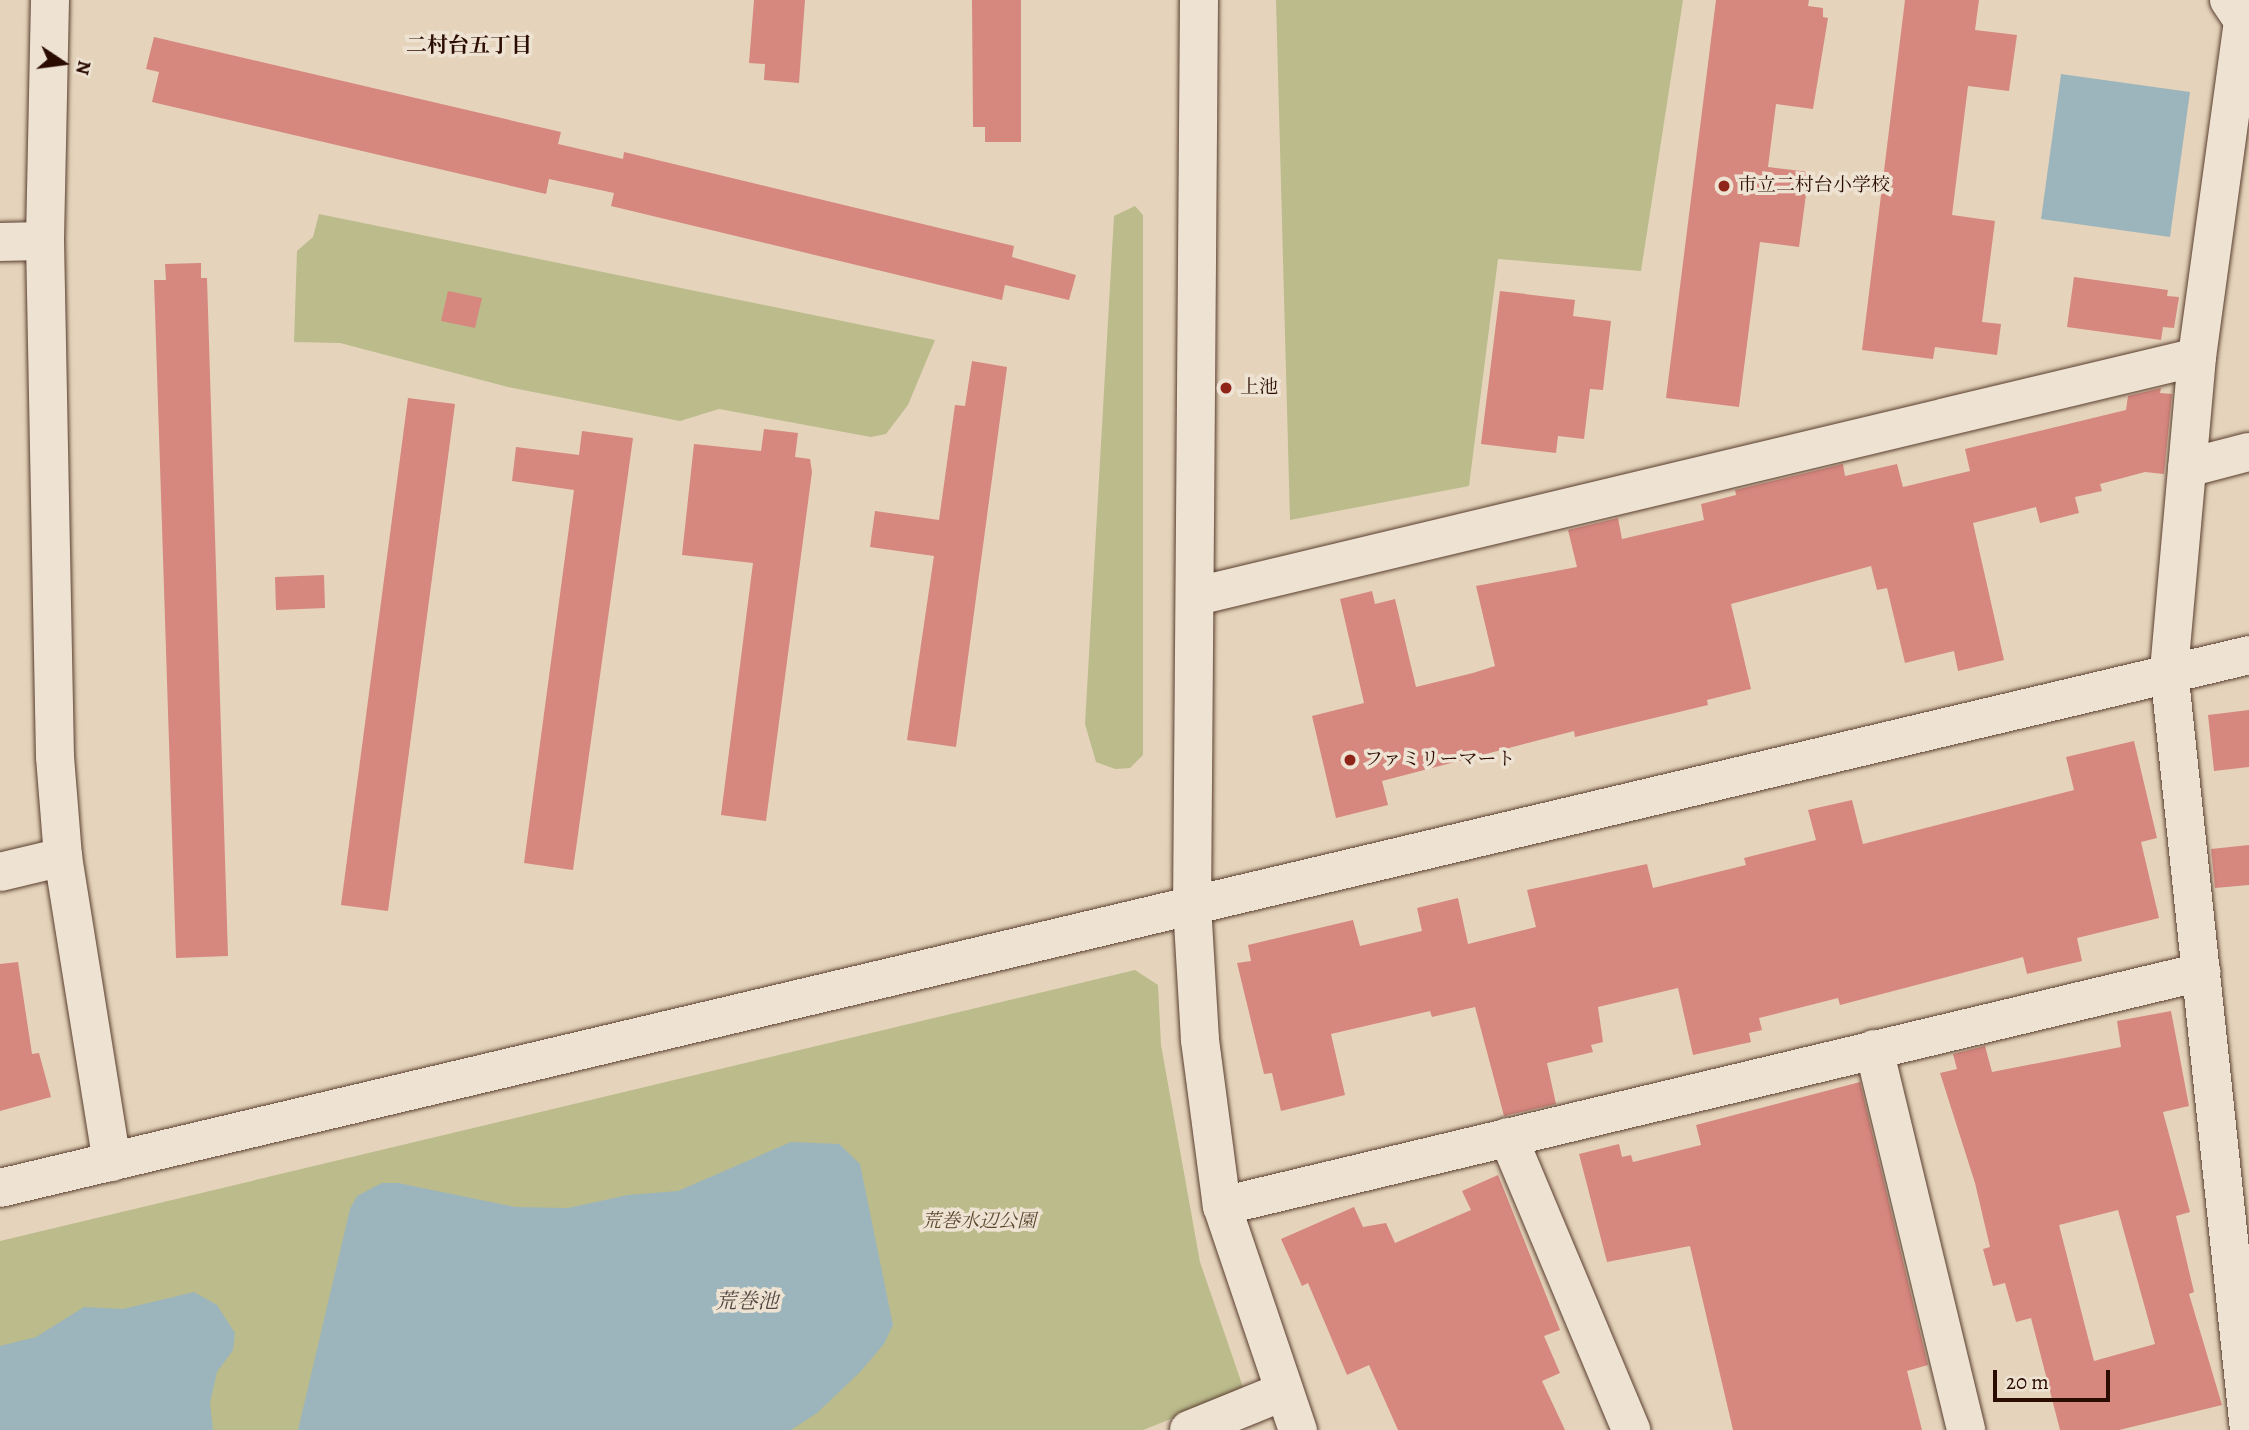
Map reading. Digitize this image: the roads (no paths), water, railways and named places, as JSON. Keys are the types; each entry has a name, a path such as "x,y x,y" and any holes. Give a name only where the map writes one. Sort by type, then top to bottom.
{"street":[{"path":"50,0 45,241 55,757 63,857 112,1162"},
{"path":"1199,0 1197,596 1192,905 1200,1040 1222,1206 1282,1392 1298,1430"},
{"path":"2240,12 2236,172 2197,357 2169,670 2249,1430"},
{"path":"0,242 45,241"},
{"path":"1197,596 2197,357"},
{"path":"2187,468 2249,452"},
{"path":"0,1188 2169,670 2249,655"},
{"path":"0,872 63,857"},
{"path":"1222,1206 2201,972"},
{"path":"1874,1049 1966,1430"},
{"path":"1508,1137 1631,1430"},
{"path":"1189,1430 1282,1392"}],"water":[{"path":"2061,74 2190,92 2170,237 2041,219"},
{"name":"荒巻池","path":"791,1142 839,1144 860,1164 893,1325 884,1344 860,1372 817,1413 791,1430 298,1430 350,1209 357,1196 382,1183 398,1183 515,1207 568,1208 628,1195 678,1191"},
{"path":"194,1292 217,1305 235,1333 233,1350 217,1372 210,1403 213,1430 0,1430 0,1346 36,1337 84,1307 123,1309"}],"place":[{"name":"市立二村台小学校","path":"1724,186"},
{"name":"上池","path":"1226,388"},
{"name":"ファミリーマート","path":"1350,760"}],"district":[{"name":"二村台五丁目","path":"469,45"}],"park label":[{"name":"荒巻水辺公園","path":"979,1222"}]}
